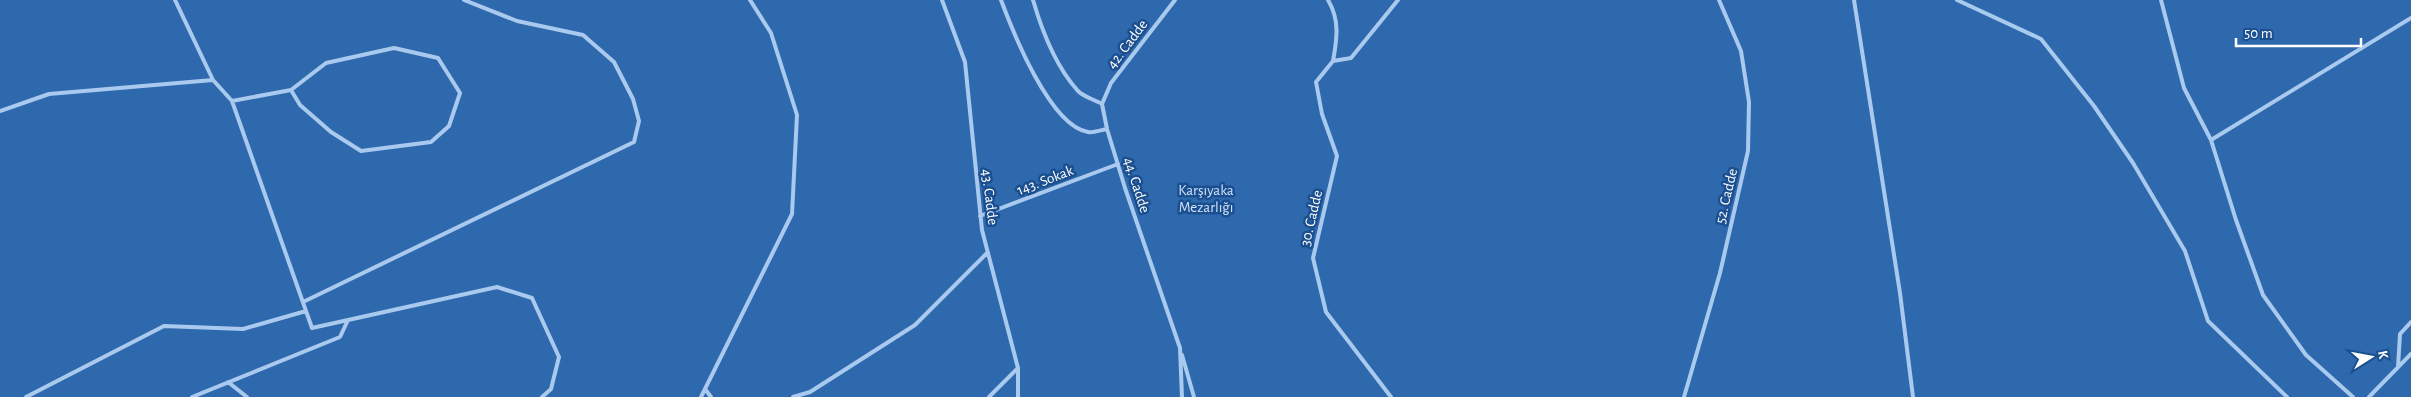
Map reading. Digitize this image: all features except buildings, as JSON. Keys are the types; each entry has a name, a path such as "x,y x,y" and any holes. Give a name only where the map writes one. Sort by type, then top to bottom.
{"lane":[{"path":"176,0 213,80 232,101 312,328 497,287 532,298 560,357 552,389 542,397"},
{"path":"303,302 634,142 639,121 632,99 614,62 583,35 517,21 464,0"},
{"path":"701,397 792,214 797,116 771,33 750,0"},
{"name":"43. Cadde","path":"942,0 965,62 980,216 987,253 1018,368 1018,397"},
{"path":"1001,0 1018,45 1049,100 1068,121 1088,132 1107,129"},
{"path":"1033,0 1040,22 1062,69 1079,92 1102,104"},
{"name":"42. Cadde","path":"1102,104 1111,83 1175,0"},
{"path":"1328,0 1335,11 1338,36 1333,61 1351,58 1398,0"},
{"name":"52. Cadde","path":"1684,397 1720,273 1748,151 1749,102 1742,51 1719,0"},
{"path":"1854,0 1900,293 1913,397"},
{"path":"1957,0 2041,39 2094,106 2133,163 2185,252 2208,321 2287,397"},
{"path":"2161,0 2184,88 2211,140 2236,220 2263,295 2306,355 2354,397"},
{"path":"2211,140 2411,18"},
{"path":"232,101 290,90 326,63 394,48 438,58 460,93 449,126 431,142 361,151 331,132 300,105 290,90"},
{"name":"30. Cadde","path":"1333,61 1316,82 1322,114 1337,156 1314,258 1326,312 1392,397"},
{"path":"0,111 49,94 213,80"},
{"name":"44. Cadde","path":"1102,104 1107,129 1118,164 1180,348 1182,397"},
{"name":"143. Sokak","path":"980,216 1118,164"},
{"path":"793,397 810,392 915,326 987,253"},
{"path":"26,397 164,326 243,328 306,311"},
{"path":"192,397 340,337 348,320"},
{"path":"2398,367 2400,334 2411,322"},
{"path":"1180,348 1194,397"},
{"path":"2369,397 2411,354"},
{"path":"989,397 1018,368"},
{"path":"228,382 247,397"},
{"path":"705,389 711,397"}],"green space":[{"name":"Karşıyaka Mezarlığı","path":"0,0 2411,0 2411,397 0,397"}]}
